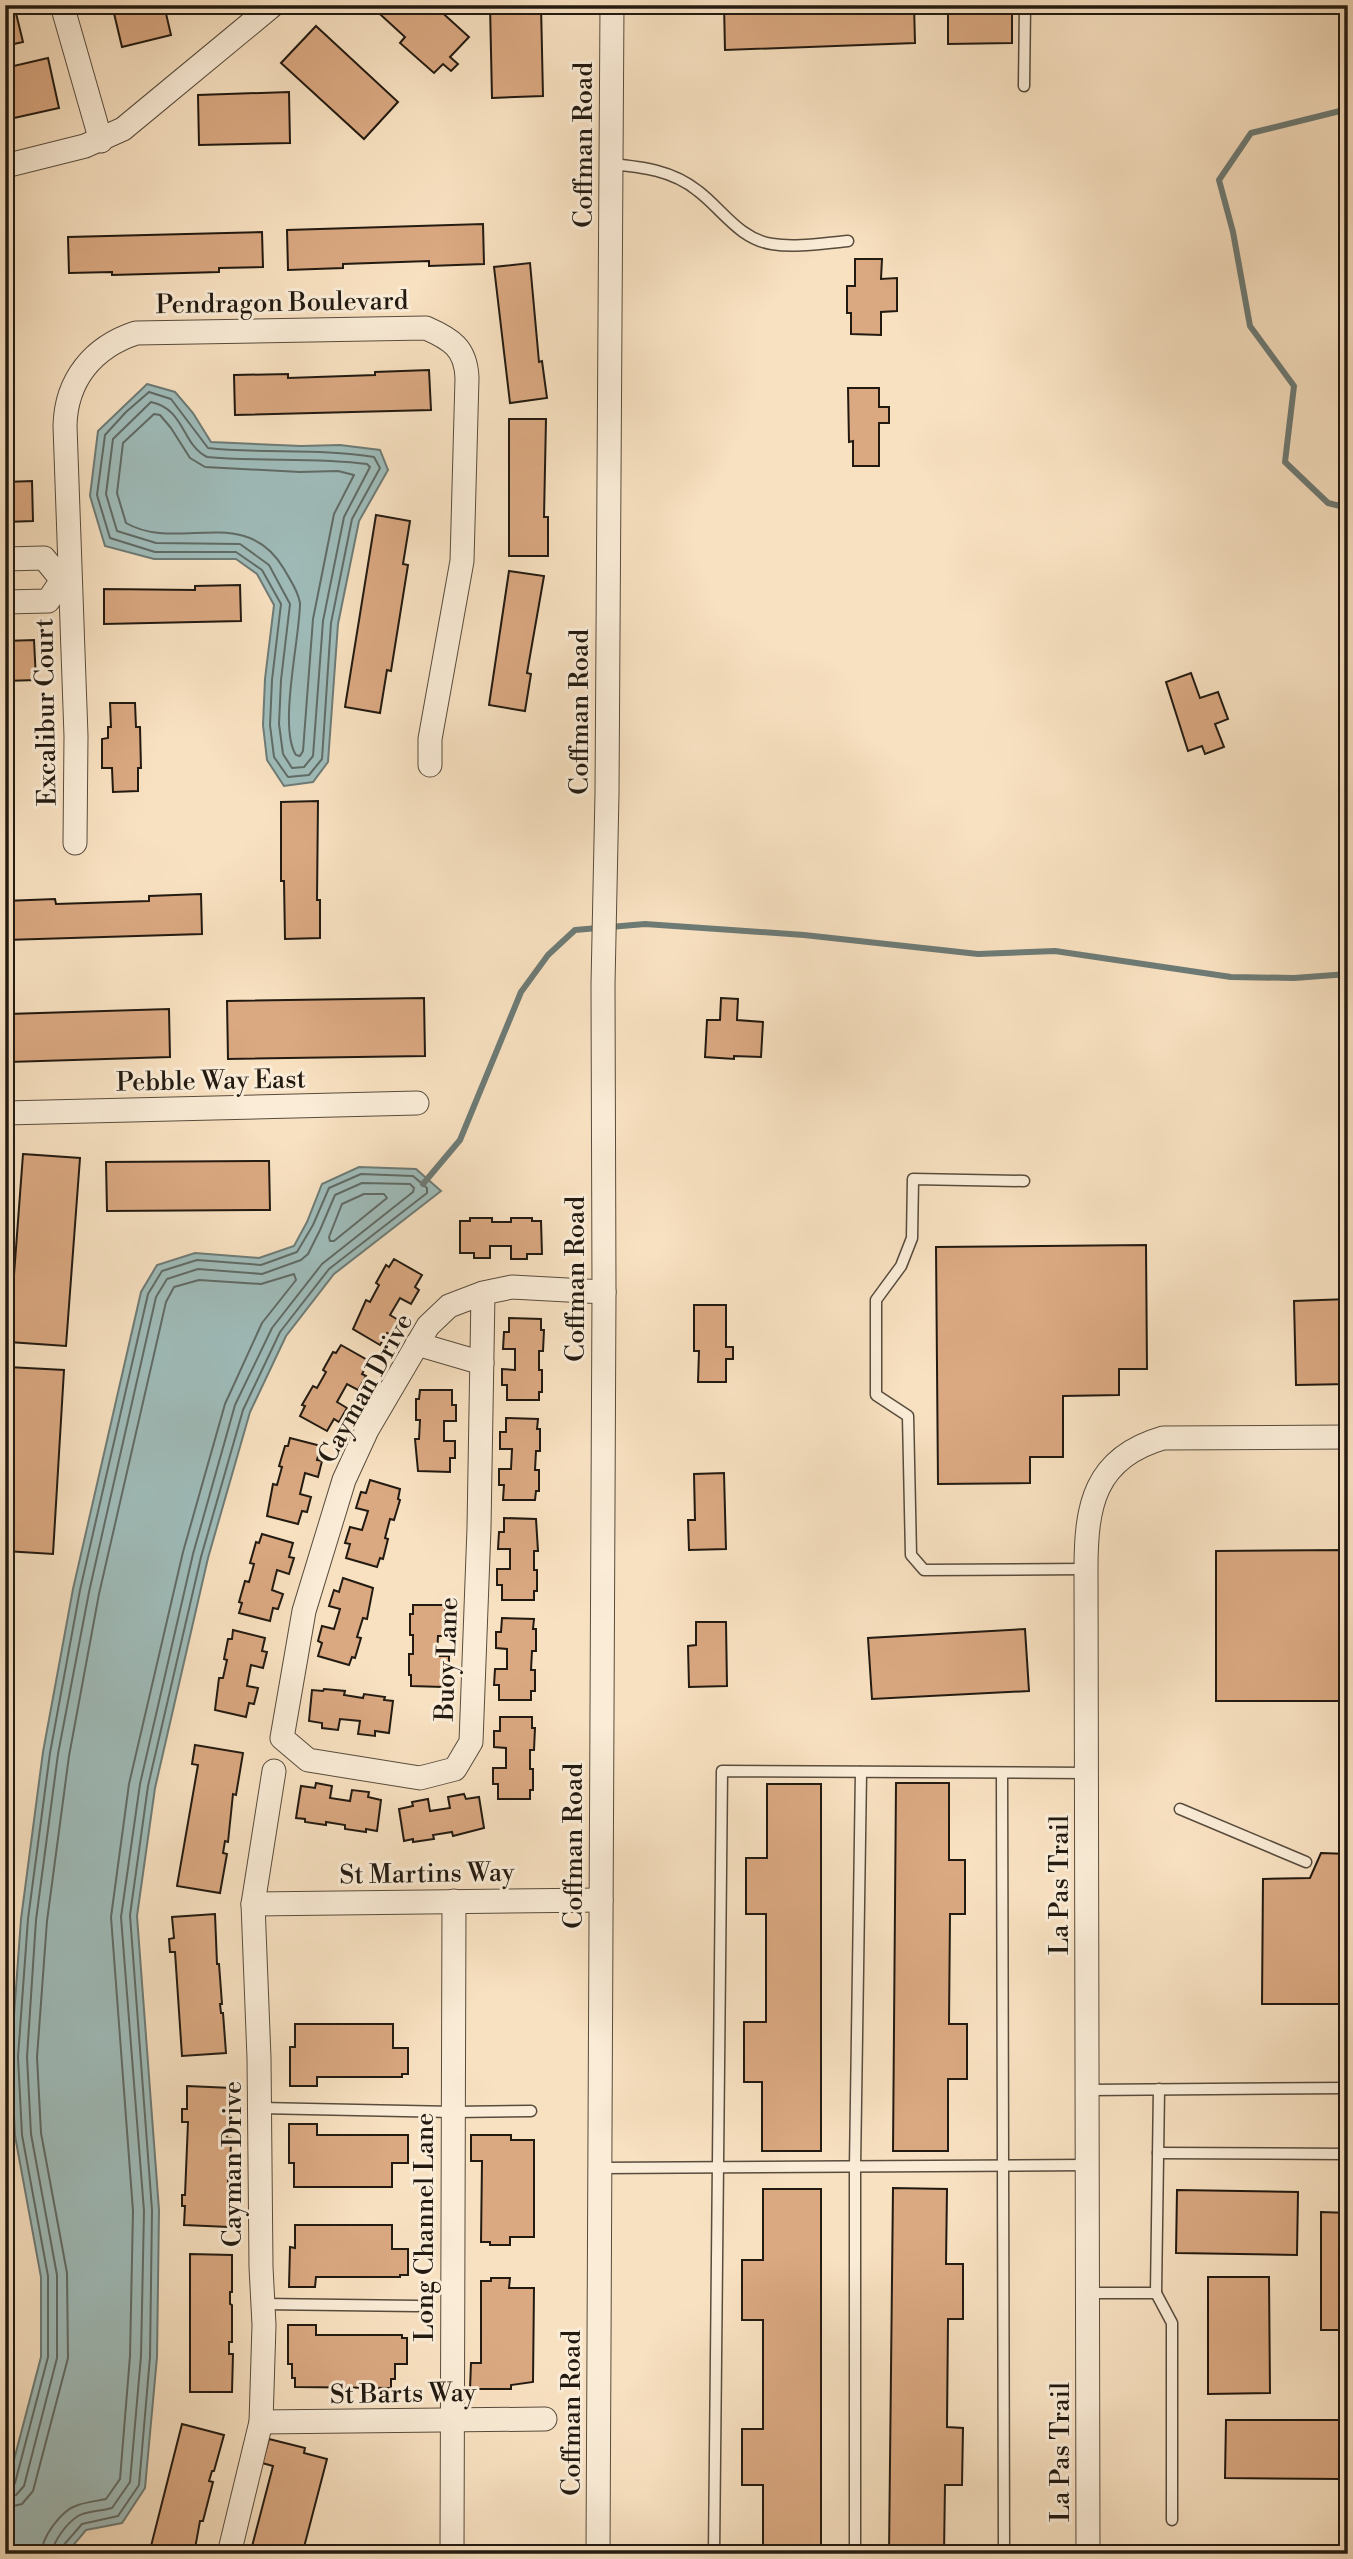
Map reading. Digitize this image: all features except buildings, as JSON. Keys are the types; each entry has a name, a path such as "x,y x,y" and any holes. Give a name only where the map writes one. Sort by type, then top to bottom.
{"street":[{"path":"62,5 101,141"},
{"path":"5,166 101,141 144,114 273,5"},
{"name":"Coffman Road","path":"598,2554 603,984 612,5"},
{"name":"Pendragon Boulevard","path":"66,580 66,407 81,370 102,349 127,336 145,331 426,328 447,337 458,348 467,371 462,561 430,739 430,765"},
{"path":"5,559 44,558 66,580 48,601 5,602"},
{"name":"Excalibur Court","path":"66,580 76,736 75,843"},
{"name":"Pebble Way East","path":"5,1113 417,1103"},
{"name":"Cayman Drive","path":"282,1738 304,1611 344,1480 367,1430 428,1326 449,1306 483,1293 512,1287 604,1292"},
{"name":"Buoy Lane","path":"282,1738 308,1760 419,1779 456,1769 471,1742 483,1293"},
{"path":"417,1344 482,1363"},
{"name":"La Pas Trail","path":"1088,2554 1088,1517 1097,1490 1114,1466 1143,1444 1163,1438 1348,1437"},
{"name":"Cayman Drive","path":"229,2554 261,2422 263,2304 260,2108 253,1904 274,1771"},
{"name":"St Martins Way","path":"253,1904 601,1900"},
{"name":"Long Channel Lane","path":"452,2554 454,1901"},
{"name":"St Barts Way","path":"261,2422 545,2419"}],"lane":[{"path":"1024,86 1025,5"},
{"path":"611,164 647,168 674,176 699,191 730,223 749,236 771,244 848,242"},
{"path":"1024,1181 913,1179 912,1238 901,1266 876,1300 876,1395 908,1416 911,1555 924,1570 1086,1569"},
{"path":"714,2554 722,1771 1087,1773"},
{"path":"855,2554 855,2167 861,1772"},
{"path":"1002,1773 1004,2554"},
{"path":"1180,1809 1306,1862"},
{"path":"1088,2090 1348,2088"},
{"path":"1159,2089 1156,2293 1172,2323 1172,2520"},
{"path":"260,2108 531,2111"},
{"path":"1158,2153 1348,2154"},
{"path":"600,2168 1088,2165"},
{"path":"1088,2293 1156,2293"},
{"path":"263,2304 417,2306"}],"water":[{"path":"147,384 175,392 193,413 211,442 340,445 380,450 388,470 359,521 338,624 328,762 313,782 284,786 267,760 263,725 265,679 274,605 257,574 236,559 154,559 105,546 90,496 98,431"},
{"path":"359,1167 416,1169 441,1191 334,1274 286,1336 250,1412 208,1558 155,1788 137,1916 159,2210 157,2357 145,2488 122,2523 86,2530 66,2554 5,2554 5,2494 41,2357 41,2277 15,2136 11,2057 21,1919 43,1752 73,1589 141,1292 157,1265 195,1253 259,1258 294,1246 322,1184"}],"waterway":[{"path":"1348,109 1251,133 1219,180 1233,232 1250,326 1294,386 1285,462 1328,503 1348,508"},
{"path":"423,1184 460,1140 521,992 548,955 575,930 645,924 804,935 978,954 1055,951 1231,977 1294,978 1348,974"}]}
